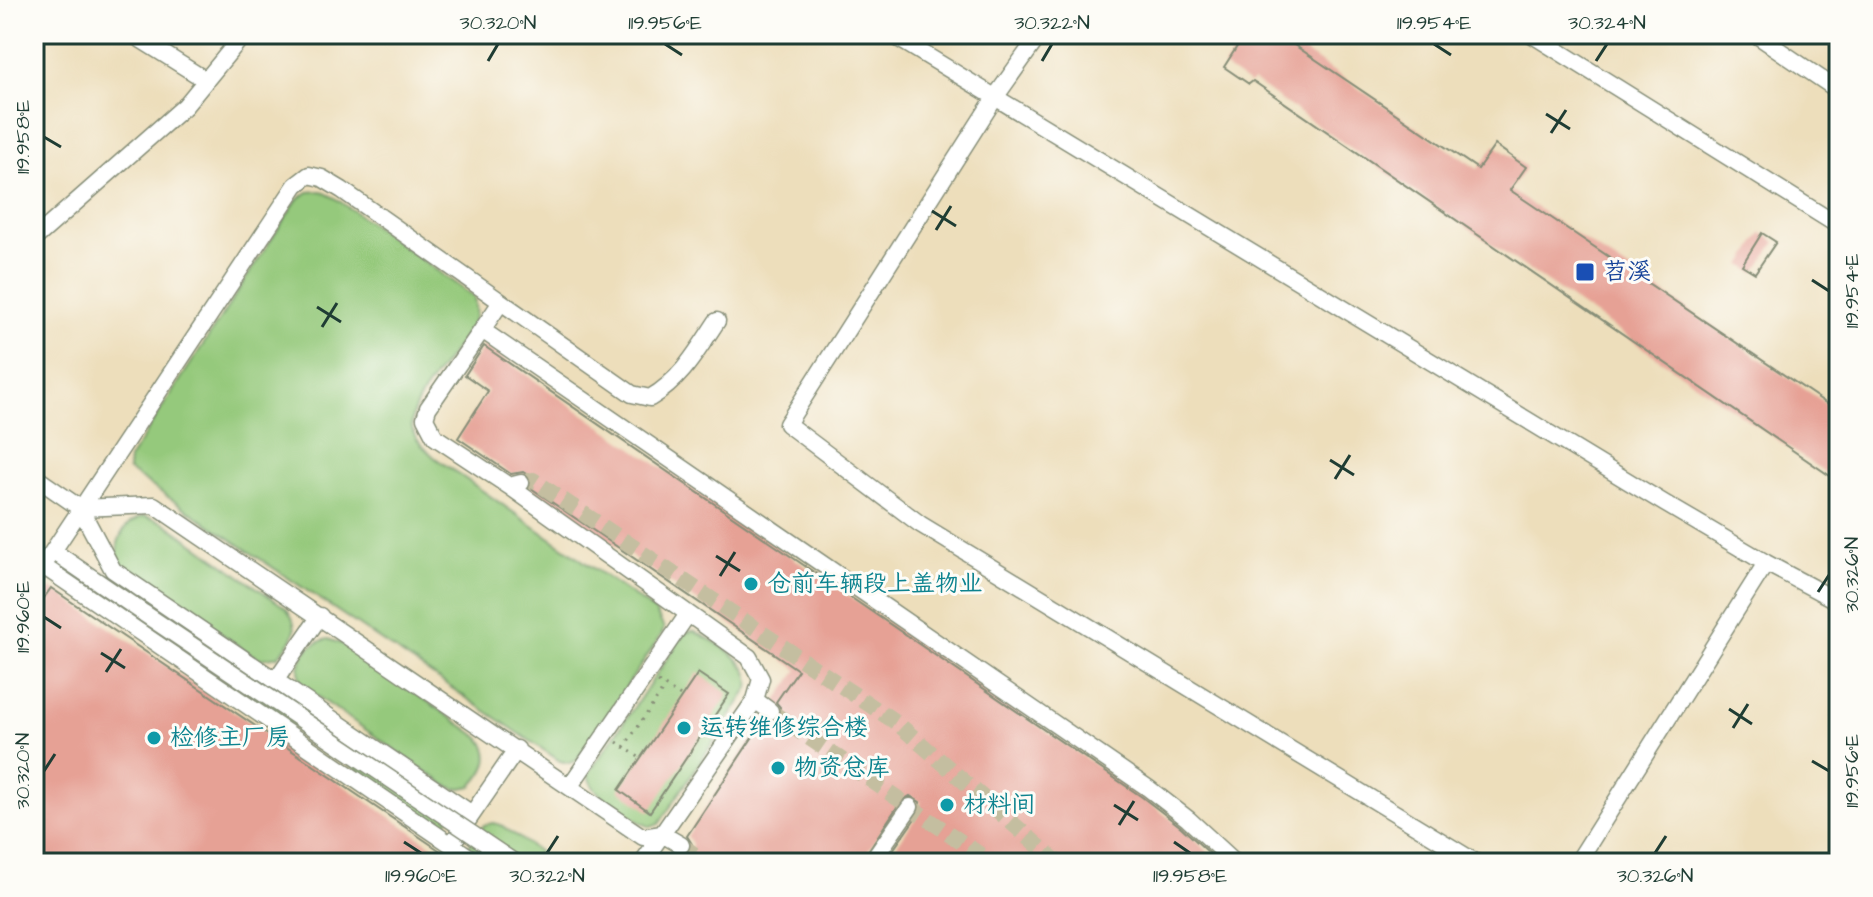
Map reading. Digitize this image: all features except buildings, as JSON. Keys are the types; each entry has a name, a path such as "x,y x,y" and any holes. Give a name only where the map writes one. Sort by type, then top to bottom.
{"street":[{"path":"132,34 204,79"},
{"path":"34,239 185,106 204,79 244,34"},
{"path":"891,34 1766,563 1839,602"},
{"path":"1040,34 996,96 787,424 920,524 1477,863"},
{"path":"1531,34 1839,226"},
{"path":"1755,34 1839,91"},
{"path":"478,863 38,572 296,185 309,175 322,178 342,190 632,394 650,398 670,386 687,367 717,321"},
{"path":"501,302 428,408 425,418 435,437 515,484 749,657 761,679 755,700 642,863"},
{"path":"482,330 1148,788 1236,863"},
{"path":"38,479 80,508 113,570 472,814"},
{"path":"80,508 154,505 643,837 662,834 681,845"},
{"path":"53,551 515,863"},
{"path":"1577,863 1766,563"},
{"path":"570,786 688,614"},
{"path":"275,681 320,616"},
{"path":"755,700 770,711"},
{"path":"451,845 517,749"},
{"path":"871,863 910,807"}],"path":[{"path":"647,674 682,697"},
{"path":"624,747 665,687"},
{"path":"605,735 640,758"}],"green space":[{"path":"321,191 474,297 475,316 470,327 427,386 412,416 413,433 418,441 434,457 655,611 664,628 576,761 560,761 128,470 129,459 297,200 308,192"},
{"path":"144,516 163,522 286,608 294,622 294,634 278,656 262,659 252,655 124,567 118,552 120,537 129,524"},
{"path":"64,570 106,573 442,803 451,814 443,828"},
{"path":"693,631 721,646 739,661 746,669 749,688 659,824 651,827 602,797 590,780 589,773 685,633"},
{"path":"328,639 347,646 480,738 487,751 487,763 472,786 456,789 446,785 301,685 299,669 303,656 313,645"},
{"path":"484,825 501,825 554,863 494,863 469,846"}],"tunnel":[{"path":"521,483 533,480 897,723 1058,863"},
{"path":"770,711 992,863"},
{"path":"681,845 706,863"}],"place":[{"name":"苕溪","path":"1585,272"},
{"name":"仓前车辆段上盖物业","path":"751,584"},
{"name":"运转维修综合楼","path":"684,728"},
{"name":"检修主厂房","path":"154,738"},
{"name":"物资总库","path":"778,768"},
{"name":"材料间","path":"947,805"}]}
